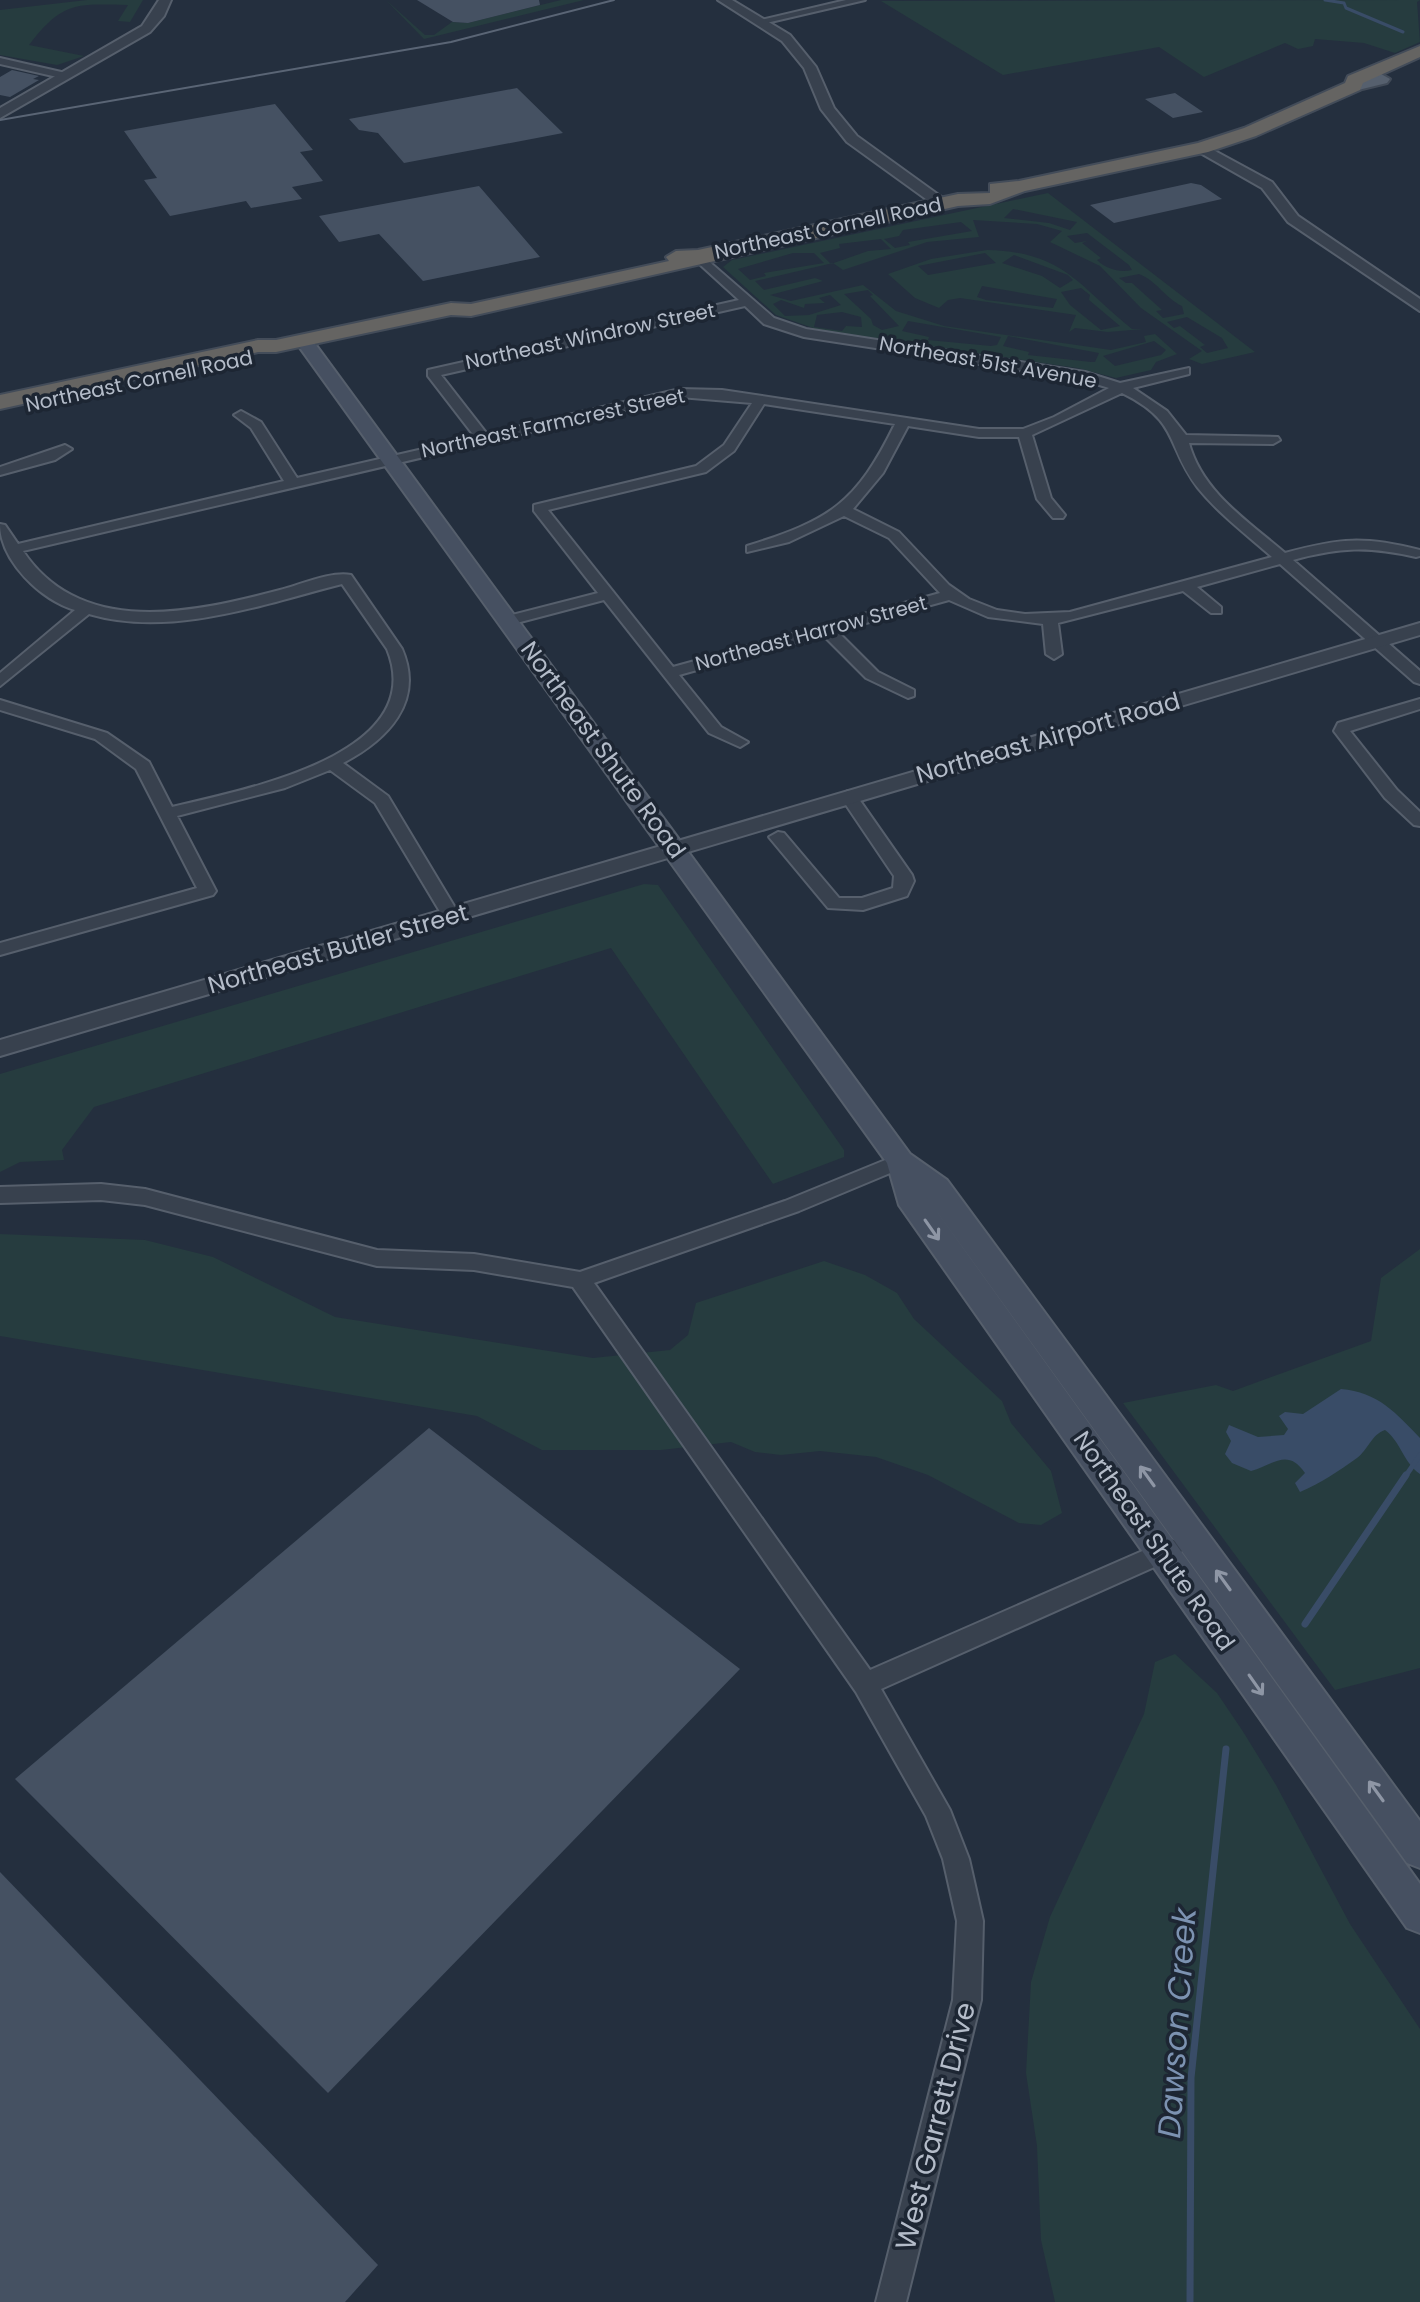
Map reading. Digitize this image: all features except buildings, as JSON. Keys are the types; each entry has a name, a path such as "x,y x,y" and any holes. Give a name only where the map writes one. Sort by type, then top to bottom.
{"highway":[{"name":"Northeast Cornell Road","path":"0,402 258,346 304,341 451,309 471,310 679,265 698,256 942,203 969,202 1009,194 1019,187 1202,148 1250,132 1354,86 1354,80 1420,51"},
{"name":"Northeast Cornell Road","path":"1381,79 1420,61"},
{"name":"Northeast Cornell Road","path":"0,412 266,353 276,346"}],"main road":[{"name":"Northeast Cornell Road","path":"1354,86 1381,79"},
{"name":"Northeast Shute Road","path":"304,341 677,850 900,1161 909,1197 1177,1546 1420,1851"},
{"name":"Northeast Shute Road","path":"1177,1546 1420,1915"}],"street":[{"path":"0,114 146,29 158,16 165,0"},
{"path":"724,0 786,38 806,60 839,125 888,168 897,183 942,203"},
{"path":"762,21 860,0"},
{"path":"0,61 66,76"},
{"path":"1202,148 1267,185 1293,219 1420,306"},
{"name":"Northeast 51st Avenue","path":"698,256 769,321 804,333 1031,367 1121,387 1163,412 1181,439 1186,458 1207,490 1420,679"},
{"name":"Northeast Windrow Street","path":"482,437 433,373 747,302"},
{"name":"Northeast Farmcrest Street","path":"14,549 390,458 680,393 711,393 979,433 1025,433 1059,420 1121,387 1184,371"},
{"path":"740,742 715,730 539,508 711,464 732,447 760,400"},
{"path":"241,415 256,425 292,482"},
{"path":"752,549 808,530 845,511 880,473 904,421"},
{"path":"1025,433 1044,499 1058,515"},
{"path":"1181,439 1273,440"},
{"path":"0,471 65,449"},
{"path":"845,511 899,538 952,594 991,613 1050,620 1187,586 1335,544 1384,545 1416,553"},
{"path":"0,528 41,584 87,608 120,615 185,615 346,578 398,658 402,690 398,706 379,731 333,764 305,777 169,813"},
{"path":"1187,586 1216,610"},
{"name":"Northeast Harrow Street","path":"671,672 952,594"},
{"path":"509,620 607,595"},
{"path":"0,681 87,608"},
{"path":"1050,620 1054,654"},
{"path":"827,629 866,674 881,684 908,693"},
{"name":"Northeast Airport Road","path":"677,850 848,796 1420,629"},
{"path":"1420,704 1344,726 1344,737 1357,754 1420,821"},
{"path":"0,705 101,736 143,766 207,891 0,949"},
{"path":"333,764 382,800 451,916"},
{"path":"778,837 834,904 863,904 901,892 905,881 903,875 848,796"},
{"name":"Northeast Butler Street","path":"0,1048 677,850"},
{"path":"0,1195 101,1192 145,1197 377,1258 474,1262 580,1280 792,1206 900,1161"},
{"name":"West Garrett Drive","path":"580,1280 713,1464 865,1684 937,1810 956,1859 970,1921 967,2000 891,2302"},
{"path":"865,1684 1177,1546"}],"green space":[{"path":"87,0 143,0 130,22 118,21 128,5 96,4 72,8 52,20 29,45 84,56 57,65 0,55 0,10"},
{"path":"386,0 425,35 434,35 452,22 468,23 561,0 584,0 424,39"},
{"path":"1420,0 1417,2 1420,42 1395,53 1364,43 1315,39 1313,46 1298,49 1285,43 1204,77 1159,47 1003,75 881,1"},
{"path":"1048,193 1255,352 1202,364 1189,359 1202,351 1141,308 1100,266 1050,242 1062,231 1037,224 973,220 979,237 927,242 843,270 833,263 868,251 891,249 881,239 839,244 840,248 820,253 831,264 755,281 764,290 815,278 823,281 770,295 791,301 863,285 896,311 944,326 1111,350 1146,342 1144,336 1155,334 1177,354 1156,362 1151,370 1116,378 1077,368 816,329 776,315 723,267 732,260","holes":["1013,209 1077,222 1070,230 1049,223 1004,218","961,222 972,231 908,242 910,245 895,248 884,239 899,236 903,230","1087,233 1132,270 1118,271 1105,266 1097,260 1101,258 1082,243 1087,241 1075,243 1067,236","793,253 814,253 824,263 764,273 766,276 750,280 738,269","1139,274 1145,277 1182,306 1184,314 1163,318 1156,311 1162,310 1132,283 1119,278","868,290 899,326 882,330 873,325 871,319 844,294","830,295 841,305 809,315 785,316 773,304 781,300 804,308 805,304 825,303 819,298","842,312 861,317 862,327 846,326 842,331 814,327 817,315","1187,317 1222,338 1228,348 1207,353 1200,347 1205,345 1180,326 1174,328 1167,322","908,321 1001,337 997,345 991,346 928,340 929,337 902,331","1008,336 1099,353 1095,362 1028,355 1029,352 1003,346","1154,341 1166,350 1161,355 1115,366 1103,356"]},
{"path":"987,250 1035,257 1053,264 1083,285 1132,329 1143,329 1108,332 1075,328 1069,332 1076,315 960,298 948,300 939,308 915,298 888,274 931,259","holes":["985,253 996,263 928,275 918,266","1014,255 1068,275 1073,280 1060,288 1042,276 1002,263","982,286 1057,299 1053,308 977,297","1081,288 1090,295 1089,300 1120,326 1101,330 1070,305 1061,292"]},
{"path":"644,884 658,885 844,1150 844,1157 773,1184 611,948 94,1107 62,1150 64,1160 20,1162 0,1172 0,1074"},
{"path":"0,1234 145,1240 213,1257 335,1317 593,1358 670,1350 688,1335 696,1303 824,1261 865,1275 897,1293 914,1319 1002,1401 1011,1423 1051,1471 1062,1513 1041,1525 1019,1523 928,1475 876,1457 820,1451 781,1455 755,1452 731,1442 661,1450 542,1450 477,1416 0,1336"},
{"path":"1420,1249 1420,1668 1335,1690 1123,1403 1216,1385 1233,1391 1371,1341 1381,1278"},
{"path":"1175,1654 1217,1693 1242,1730 1276,1785 1350,1924 1420,2029 1420,2302 1055,2302 1041,2240 1037,2146 1026,2073 1031,1982 1050,1917 1144,1714 1155,1662"}],"water":[{"path":"1341,1389 1376,1399 1420,1438 1420,1474 1385,1430 1376,1435 1357,1458 1300,1492 1295,1483 1305,1473 1293,1461 1280,1460 1251,1471 1232,1463 1225,1454 1231,1441 1226,1432 1229,1425 1258,1437 1284,1435 1288,1429 1279,1416 1285,1412 1303,1414"}],"waterway":[{"name":"Dawson Creek","path":"1325,0 1344,3 1346,8 1403,32"},
{"name":"Dawson Creek","path":"1405,1477 1420,1455"},
{"name":"Dawson Creek","path":"1305,1624 1406,1475"},
{"name":"Dawson Creek","path":"1190,2302 1191,2078 1226,1749"}],"tram line":[{"path":"0,120 451,42 614,0"}]}
